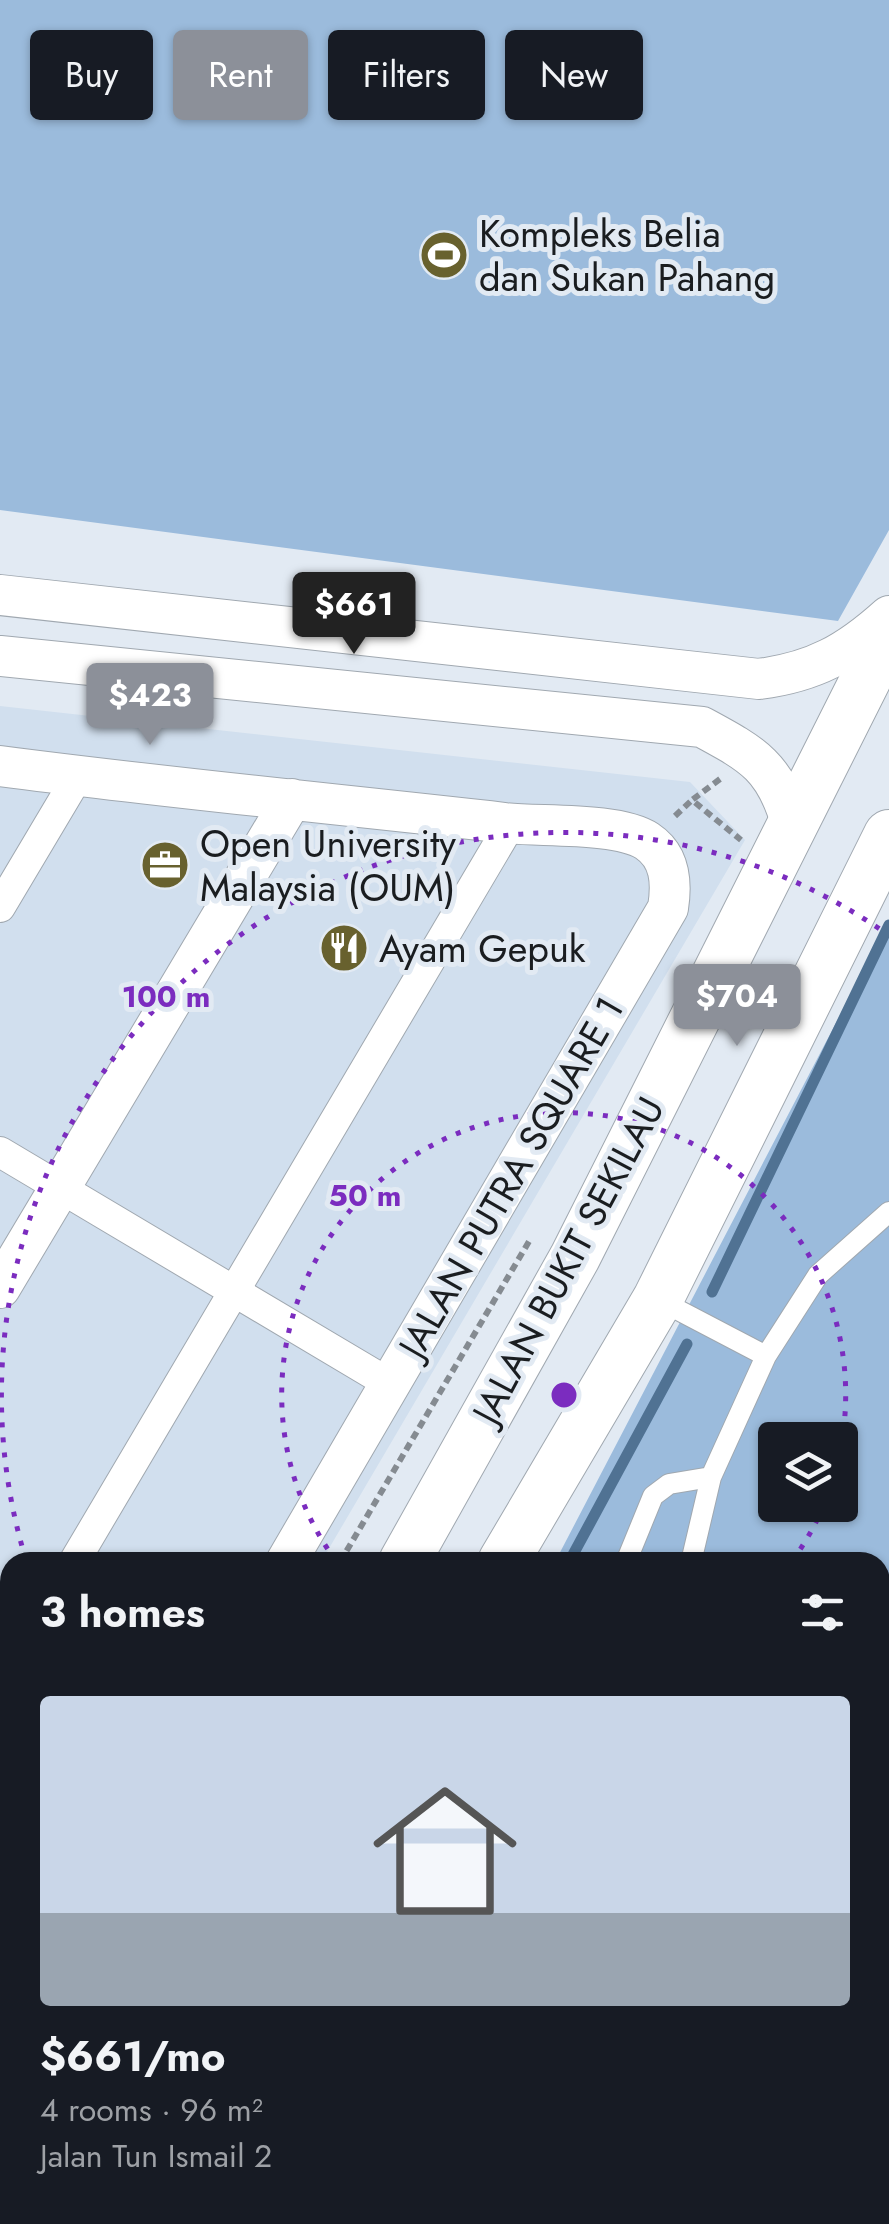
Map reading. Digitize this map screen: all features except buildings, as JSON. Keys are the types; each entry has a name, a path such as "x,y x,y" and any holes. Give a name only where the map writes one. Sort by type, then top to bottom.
{"street":[{"path":"0,595 760,680 797,674 831,659 866,637 889,616"},
{"name":"JALAN BUKIT SEKILAU","path":"410,1552 575,1257 889,633"},
{"path":"0,656 702,727 763,766 782,792 792,826"},
{"name":"JALAN PUTRA SQUARE 1","path":"0,766 512,824 620,831 647,841 663,858 672,882 668,908 292,1552"},
{"path":"0,908 78,776"},
{"path":"0,1288 292,798"},
{"path":"80,1552 512,824"},
{"path":"508,1552 658,1299 889,835"},
{"path":"0,1152 390,1384"}],"lane":[{"path":"693,1552 711,1477 766,1356 818,1275 889,1212"},
{"path":"658,1299 766,1356"},
{"path":"630,1552 653,1496 669,1484 711,1477"}],"shaded area":[{"name":"Kompleks Belia dan Sukan Pahang","path":"0,0 889,0 889,530 838,621 0,510"},
{"path":"0,706 690,782 745,840 327,1552 0,1552"},
{"path":"889,921 889,1552 560,1552"}],"waterway":[{"path":"712,1292 889,925"},
{"path":"574,1552 687,1344"}],"place":[{"name":"Kompleks Belia dan Sukan Pahang","path":"444,255"},
{"name":"Open University Malaysia (OUM)","path":"165,865"},
{"name":"Ayam Gepuk","path":"344,948"}]}
